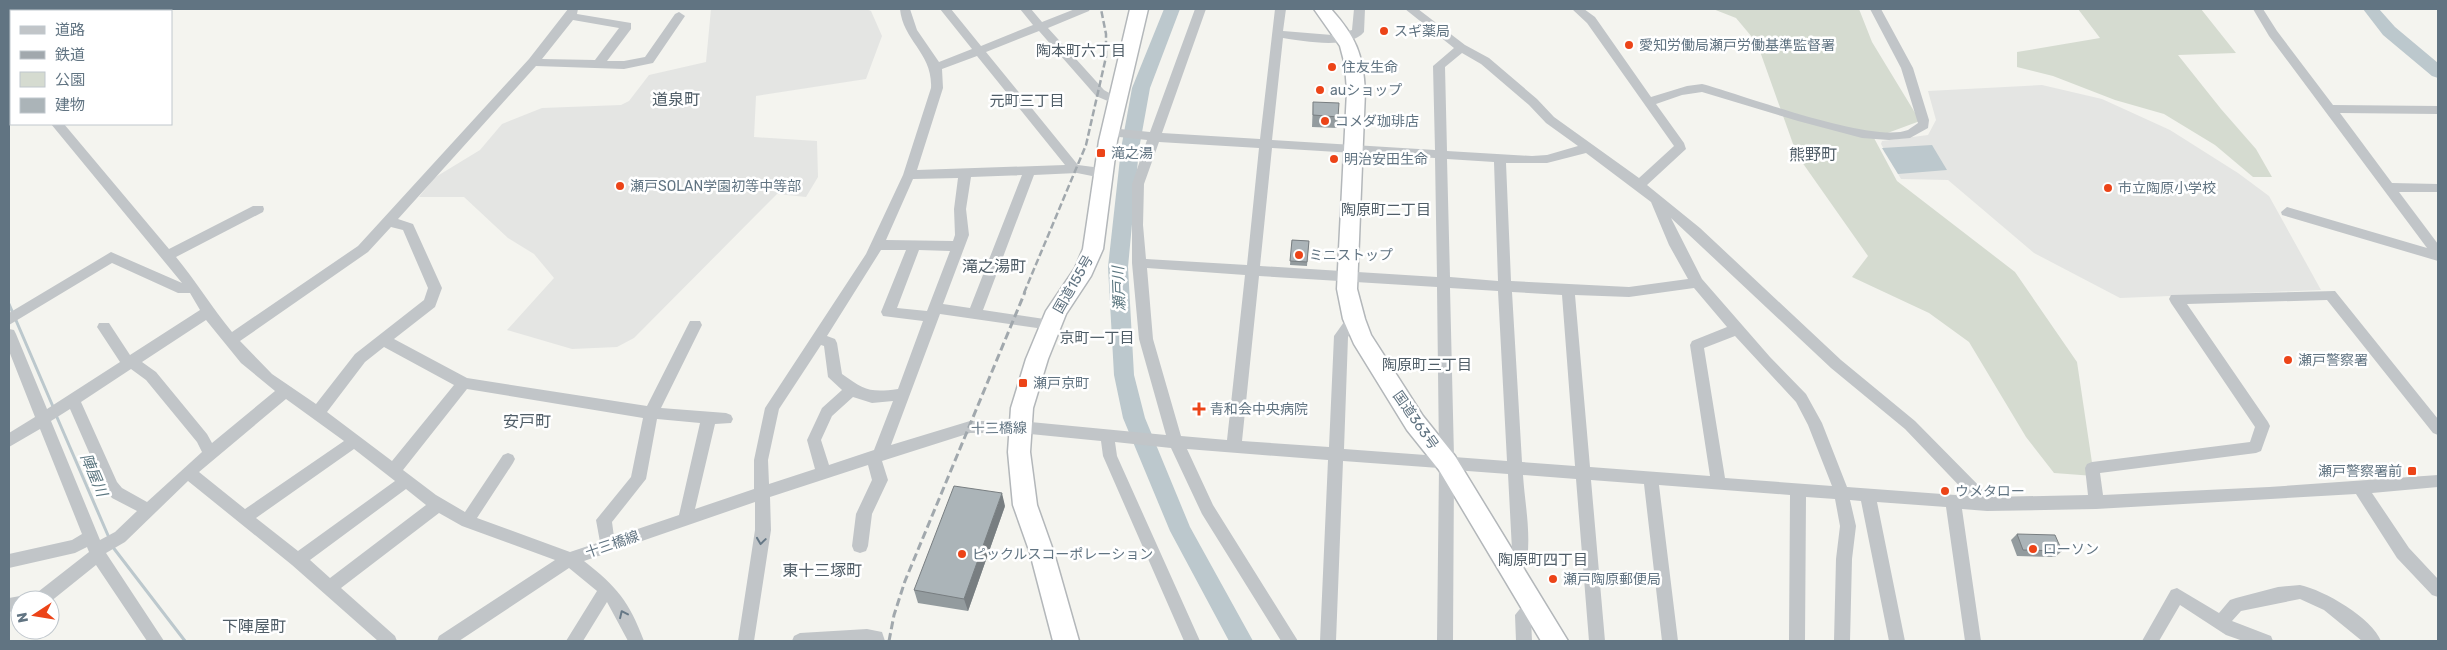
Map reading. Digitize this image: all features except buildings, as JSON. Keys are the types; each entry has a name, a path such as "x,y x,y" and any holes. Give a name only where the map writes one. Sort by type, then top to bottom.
{"highway":[{"name":"国道155号","path":"1066,641 1045,562 1025,505 1019,452 1020,427 1026,391 1057,311 1090,258 1102,174 1115,132 1117,101 1139,9"},
{"name":"国道363号","path":"1322,9 1347,38 1355,60 1354,148 1347,276 1348,300 1354,319 1362,338 1415,423 1447,463 1555,641"}],"street":[{"path":"746,641 763,530 761,460 772,408 877,245 909,175 938,88 940,76 937,67 910,26 905,9"},
{"path":"946,9 981,50 1074,169"},
{"path":"1025,9 1100,93 1117,101"},
{"path":"937,67 1085,9"},
{"path":"1200,9 1151,136 1138,184 1139,263 1146,339 1163,402 1171,442 1206,509 1290,641"},
{"path":"1234,447 1251,269 1267,143 1280,9"},
{"path":"1278,34 1347,38 1358,32 1360,9"},
{"path":"1411,9 1461,48 1485,61 1533,102 1550,120 1639,185 1701,236 1836,364 1910,425 1987,504"},
{"path":"1577,9 1591,20 1648,102 1669,127 1680,149 1639,185"},
{"path":"1648,102 1701,88 1785,114 1862,133 1888,137 1904,136 1920,130 1924,125 1909,74 1876,9"},
{"path":"231,340 363,248 533,62 571,12 627,26 598,64"},
{"path":"2260,13 2438,255"},
{"path":"533,62 624,65 649,60 679,16"},
{"path":"1445,641 1447,463 1440,66 1461,48"},
{"path":"2329,109 2438,110"},
{"path":"58,125 193,287 208,312 246,359 267,378 318,413 439,504 467,520 570,559 607,589 619,605 636,641"},
{"path":"1115,132 1151,136 1500,158 1547,159 1588,148"},
{"path":"1500,158 1504,287 1520,550 1515,576"},
{"path":"909,175 1074,169 1097,171 1102,174"},
{"path":"975,313 1030,170"},
{"path":"860,546 864,514 880,480 876,456 935,312 962,234 960,209 965,174"},
{"path":"2388,187 2438,188"},
{"path":"1655,198 1676,245 1698,283 1737,329 1801,398 1815,423 1838,478 1848,526 1844,559 1842,641"},
{"path":"166,256 258,209"},
{"path":"2287,212 2438,255"},
{"path":"318,413 360,358 430,303 435,288 408,227 388,221"},
{"path":"877,245 958,246"},
{"path":"914,246 888,312 975,313 1051,326"},
{"path":"13,318 111,256 183,289 193,287"},
{"path":"1139,263 1568,290 1629,292 1698,283"},
{"path":"1568,290 1597,641"},
{"path":"2096,502 2092,468 2256,447 2263,426 2176,299 2330,296 2438,429"},
{"path":"9,441 208,312"},
{"path":"1328,641 1341,336 1354,319"},
{"path":"608,546 604,520 638,479 651,412 696,325"},
{"path":"104,327 129,362 151,376 202,438 210,454"},
{"path":"1719,484 1697,345 1737,329"},
{"path":"9,334 57,411 111,486 117,493 148,510"},
{"path":"818,339 830,343 834,377 861,395 873,399 902,394"},
{"path":"384,340 464,383 651,412 726,419"},
{"path":"393,471 464,383"},
{"path":"824,472 814,440 827,412 852,389"},
{"path":"51,590 97,547 116,539 188,472 285,390"},
{"path":"57,411 97,547 156,641"},
{"path":"684,520 709,418"},
{"name":"十三橋線","path":"445,641 570,559 824,472 970,427 1020,427 1171,442 1584,473 1651,480 1987,504 2096,502 2360,488 2438,481"},
{"path":"1112,435 1110,456 1192,641"},
{"path":"245,517 354,441"},
{"path":"467,520 508,459"},
{"path":"188,472 298,560 389,641"},
{"path":"298,560 407,480"},
{"path":"1651,480 1670,641"},
{"path":"2360,488 2403,552 2438,590"},
{"path":"1797,641 1798,490"},
{"path":"1868,496 1897,641"},
{"path":"1953,502 1973,641"},
{"path":"329,588 439,504"},
{"path":"9,561 75,546 97,547"},
{"path":"574,641 607,589"},
{"path":"2227,632 2236,605 2300,592 2320,600 2335,609 2359,626 2373,641"},
{"path":"2150,641 2177,595 2227,632 2265,641"},
{"path":"1524,641 1523,615 1533,605"},
{"path":"800,641 848,636 876,637 877,641"}],"shaded area":[{"name":"瀬戸SOLAN学園初等中等部","path":"711,9 866,9 871,11 882,36 866,79 756,96 754,137 817,141 818,177 806,197 777,194 634,338 617,347 572,349 507,330 554,278 534,254 508,238 464,197 419,197 434,178 480,150 502,124 542,108 621,105 629,101 649,75 706,62"},
{"name":"市立陶原小学校","path":"2042,85 2102,99 2170,130 2238,173 2269,196 2321,290 2120,298 2034,253 1948,180 1901,179 1881,144 1882,141 1928,135 1936,120 1928,91"},
{"path":"1932,145 1947,170 1898,174 1882,148"}],"green space":[{"path":"1713,9 1859,9 1872,42 1920,121 1874,138 1897,181 2015,272 2077,362 2094,476 2054,473 2026,437 1969,342 1929,313 1852,277 1868,256 1797,155 1757,43 1736,18"},
{"path":"2078,9 2201,9 2236,53 2178,55 2256,149 2272,177 2253,177 2215,145 2164,114 2115,100 2053,76 2017,67 2017,52 2100,38"}],"waterway":[{"name":"瀬戸川","path":"1172,9 1141,88 1130,149 1118,267 1124,375 1134,418 1181,531 1241,641"},
{"path":"2371,9 2389,31 2438,72"},
{"name":"陣屋川","path":"9,304 54,409"},
{"name":"陣屋川","path":"56,415 110,540"},
{"name":"陣屋川","path":"112,546 185,641"}],"railway":[{"path":"1024,293 1086,145 1106,57 1106,34 1101,9"},
{"path":"889,641 894,615 905,581 1025,292"}],"place":[{"name":"スギ薬局","path":"1384,31"},
{"name":"愛知労働局瀬戸労働基準監督署","path":"1629,45"},
{"name":"住友生命","path":"1332,67"},
{"name":"auショップ","path":"1320,90"},
{"name":"コメダ珈琲店","path":"1325,121"},
{"name":"滝之湯","path":"1101,153"},
{"name":"明治安田生命","path":"1334,159"},
{"name":"瀬戸SOLAN学園初等中等部","path":"620,186"},
{"name":"市立陶原小学校","path":"2108,188"},
{"name":"ミニストップ","path":"1299,255"},
{"name":"瀬戸警察署","path":"2288,360"},
{"name":"瀬戸京町","path":"1023,383"},
{"name":"青和会中央病院","path":"1199,409"},
{"name":"瀬戸警察署前","path":"2412,471"},
{"name":"ウメタロー","path":"1945,491"},
{"name":"ローソン","path":"2033,549"},
{"name":"ピックルスコーポレーション","path":"962,554"},
{"name":"瀬戸陶原郵便局","path":"1553,579"}],"district":[{"name":"陶本町六丁目","path":"1081,51"},
{"name":"道泉町","path":"676,99"},
{"name":"元町三丁目","path":"1027,101"},
{"name":"熊野町","path":"1813,154"},
{"name":"陶原町二丁目","path":"1386,210"},
{"name":"滝之湯町","path":"994,266"},
{"name":"京町一丁目","path":"1097,338"},
{"name":"陶原町三丁目","path":"1427,365"},
{"name":"安戸町","path":"527,421"},
{"name":"陶原町四丁目","path":"1543,560"},
{"name":"東十三塚町","path":"822,570"},
{"name":"下陣屋町","path":"254,626"}]}
